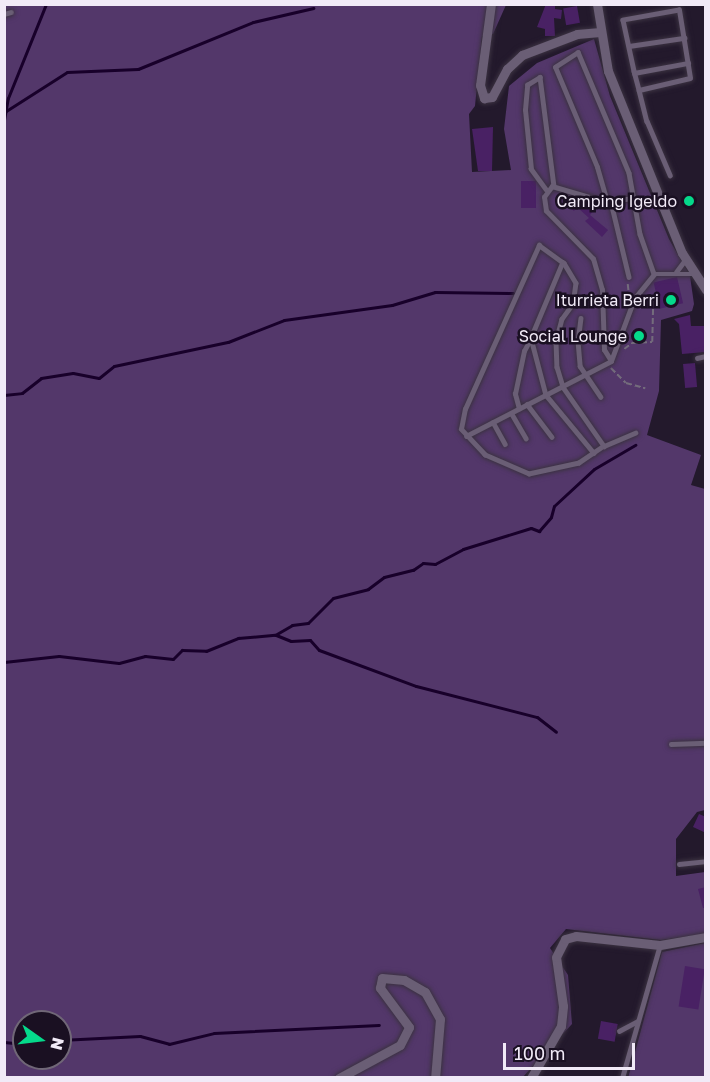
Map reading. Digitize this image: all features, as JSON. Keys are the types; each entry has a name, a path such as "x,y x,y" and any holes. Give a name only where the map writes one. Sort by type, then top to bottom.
{"street":[{"path":"491,4 480,85 484,98 492,97 507,69 522,55 577,34 600,32"},
{"path":"597,4 608,72 685,260 705,290"},
{"path":"531,1077 561,1026 563,1006 556,957 565,939 576,936 660,945 705,937"},
{"path":"339,1077 400,1045 409,1027 380,988 382,978 404,980 425,992 440,1019 435,1077"}],"lane":[{"path":"639,90 690,78 679,10 623,20 634,73 647,121 670,175"},
{"path":"4,14 11,12"},
{"path":"628,46 684,38"},
{"path":"629,277 597,167 555,67 578,52 628,173 640,234 654,274"},
{"path":"634,73 688,63"},
{"path":"554,186 540,77 527,85 525,110 531,169 546,190 546,211 587,249 599,273 604,350 609,362"},
{"path":"546,190 554,186 609,202 633,198"},
{"path":"604,446 563,387 557,367 556,341 562,319 573,303 576,283 563,262 539,245 465,409 461,429 485,455 529,474 579,464 604,446 635,433"},
{"path":"676,272 685,260"},
{"path":"519,409 515,394 524,351 563,262"},
{"path":"466,436 609,362 615,352 634,299 654,274 676,272 693,274"},
{"path":"581,318 578,353 586,374 601,397"},
{"path":"531,338 546,395 594,453"},
{"path":"697,358 705,356"},
{"path":"527,404 552,437"},
{"path":"512,414 526,438"},
{"path":"493,422 505,444"},
{"path":"671,744 705,743"},
{"path":"679,864 705,861"},
{"path":"622,1077 660,945"},
{"path":"619,1031 638,1021"}],"path":[{"path":"615,352 632,343 652,342 653,301"},
{"path":"609,362 626,384 645,388"}],"shaded area":[{"path":"5,5 506,5 493,34 482,36 475,106 469,114 472,172 511,170 504,129 509,86 537,63 594,39 610,96 669,239 690,276 694,304 692,311 661,320 659,391 647,435 701,455 691,485 705,489 705,810 697,812 676,839 676,876 705,872 705,934 661,940 566,929 550,948 568,975 572,1024 523,1077 5,1078"},
{"path":"705,943 705,1077 628,1078 662,952"}],"building":[{"path":"546,4 555,4 555,9 562,10 561,19 554,18 555,36 545,36 545,29 537,27"},
{"path":"577,6 580,23 566,25 563,8"},
{"path":"493,127 492,171 478,171 472,129"},
{"path":"521,181 536,181 536,208 521,208"},
{"path":"570,200 580,205 583,202 593,211 590,215 608,230 602,237 585,221 589,218 577,207 574,211 566,204"},
{"path":"677,277 683,303 660,309 654,282"},
{"path":"690,315 691,326 704,326 706,352 682,354 679,324 674,319"},
{"path":"695,363 697,387 685,388 683,364"},
{"path":"699,814 706,817 706,833 693,827"},
{"path":"706,887 706,908 703,908 698,889"},
{"path":"685,966 705,969 698,1010 679,1006"},
{"path":"601,1021 618,1024 615,1042 598,1039"}],"waterway":[{"path":"4,120 8,98 46,4"},
{"path":"6,111 67,72 138,69 253,22 313,8"},
{"path":"4,395 22,393 41,378 73,373 99,378 114,366 228,342 284,320 392,305 435,292 513,293"},
{"path":"4,662 59,656 119,663 145,656 173,659 182,650 206,651 238,638 275,635 292,625 308,623 333,598 368,589 384,577 413,570 423,563 435,564 463,549 531,528 539,531 551,517 554,506 594,469 635,445"},
{"path":"276,635 291,641 310,640 319,650 416,686 537,717 556,732"},
{"path":"72,1039 140,1036 169,1044 214,1033 379,1025"},
{"path":"4,1042 12,1043"}],"place":[{"name":"Camping Igeldo","path":"689,201"},
{"name":"Iturrieta Berri","path":"671,300"},
{"name":"Social Lounge","path":"639,336"}]}
